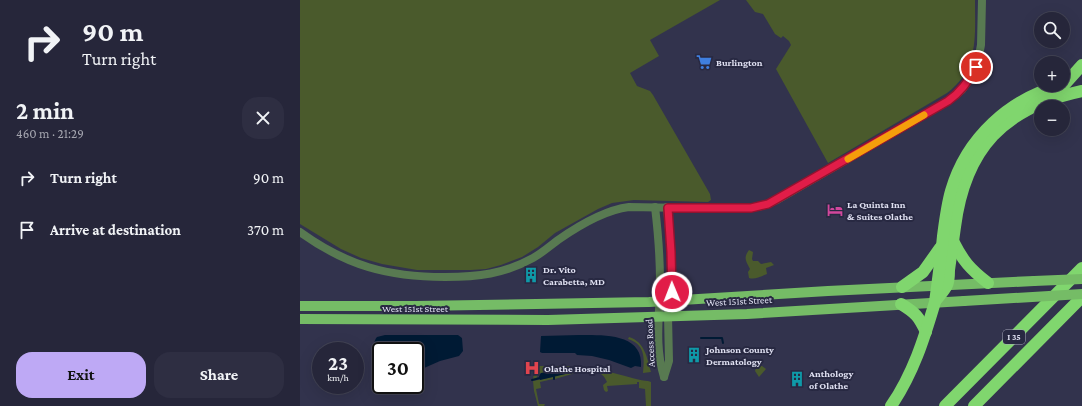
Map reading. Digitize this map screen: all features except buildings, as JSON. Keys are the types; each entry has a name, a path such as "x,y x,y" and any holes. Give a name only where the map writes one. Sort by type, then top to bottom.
{"highway":[{"path":"1070,78 1082,65"},
{"path":"1070,84 1082,81"},
{"path":"891,406 917,360 935,302 942,285 948,243 961,192 969,171 977,157 991,138 1012,119 1040,103 1063,95 1082,91"},
{"path":"988,284 975,274 948,243 947,207 951,190 964,158 976,141 994,121 1015,105 1039,92"},
{"path":"902,287 923,272 948,243"},
{"name":"I 35","path":"945,406 1082,268"},
{"name":"I 35","path":"974,406 1082,296"},
{"path":"901,304 919,317 926,332"}],"main road":[{"name":"West 151st Street","path":"300,306 445,306 672,301 902,287 1082,279"},
{"name":"West 151st Street","path":"300,319 540,320 747,314 935,302 1082,296"}],"street":[{"path":"300,232 327,250 347,260 383,272 419,277 471,277 495,274 525,262 535,257 559,239 599,216 614,210 629,207 742,209 762,206 808,182 956,95 967,83 979,59 981,45 982,0"},
{"name":"Access Road","path":"656,208 660,263 660,301 663,316 669,361 664,377 659,362 663,316 672,301 668,208"}],"green space":[{"path":"300,0 720,0 650,40 659,56 630,73 637,86 650,91 653,95 710,194 711,200 708,202 634,200 612,203 598,209 555,233 538,247 522,257 486,269 417,270 382,264 361,258 341,249 300,224"},
{"path":"746,0 975,0 975,39 970,63 957,84 947,93 828,163 776,69 791,45 789,41 783,36 781,38 775,34 763,14 755,12"},
{"path":"749,250 753,252 753,261 758,261 761,264 771,262 774,265 766,268 767,274 756,278 749,278 748,272 750,269 746,262 746,257"},
{"path":"629,337 634,339 642,347 651,372 643,373 644,361 642,352 637,344 628,339"},
{"path":"539,366 570,366 572,368 586,367 651,382 651,406 646,406 645,389 639,388 639,382 637,382 637,384 607,386 608,391 606,392 603,385 607,382 601,374 597,372 589,371 574,373 555,379 554,376 570,373 569,370 541,373 536,379 533,380 534,370"},
{"path":"759,366 766,369 759,377 755,371"},
{"path":"553,377 553,379 540,382 541,388 536,389 539,404 545,404 544,406 538,406 533,381"}],"water":[{"path":"385,335 458,335 462,338 463,351 459,356 440,361 424,368 424,342 375,342 377,337"},
{"path":"541,336 610,336 629,342 636,348 640,356 641,367 635,366 631,368 609,360 592,356 577,355 575,353 540,352"},
{"path":"565,369 570,371 570,373 540,380 539,376 541,373"}],"waterway":[{"path":"701,338 722,338 723,343"},
{"path":"532,380 540,378"}],"slow traffic":[{"path":"848,159 924,115"}],"place":[{"name":"Burlington","path":"704,62"},
{"name":"La Quinta Inn & Suites Olathe","path":"835,210"},
{"name":"Dr. Vito Carabetta, MD","path":"531,275"},
{"name":"Johnson County Dermatology","path":"694,355"},
{"name":"Olathe Hospital","path":"532,368"},
{"name":"Anthology of Olathe","path":"797,379"}],"route":[{"path":"672,292 668,208 758,208 777,200 948,101 962,90 972,76 976,67"}]}
